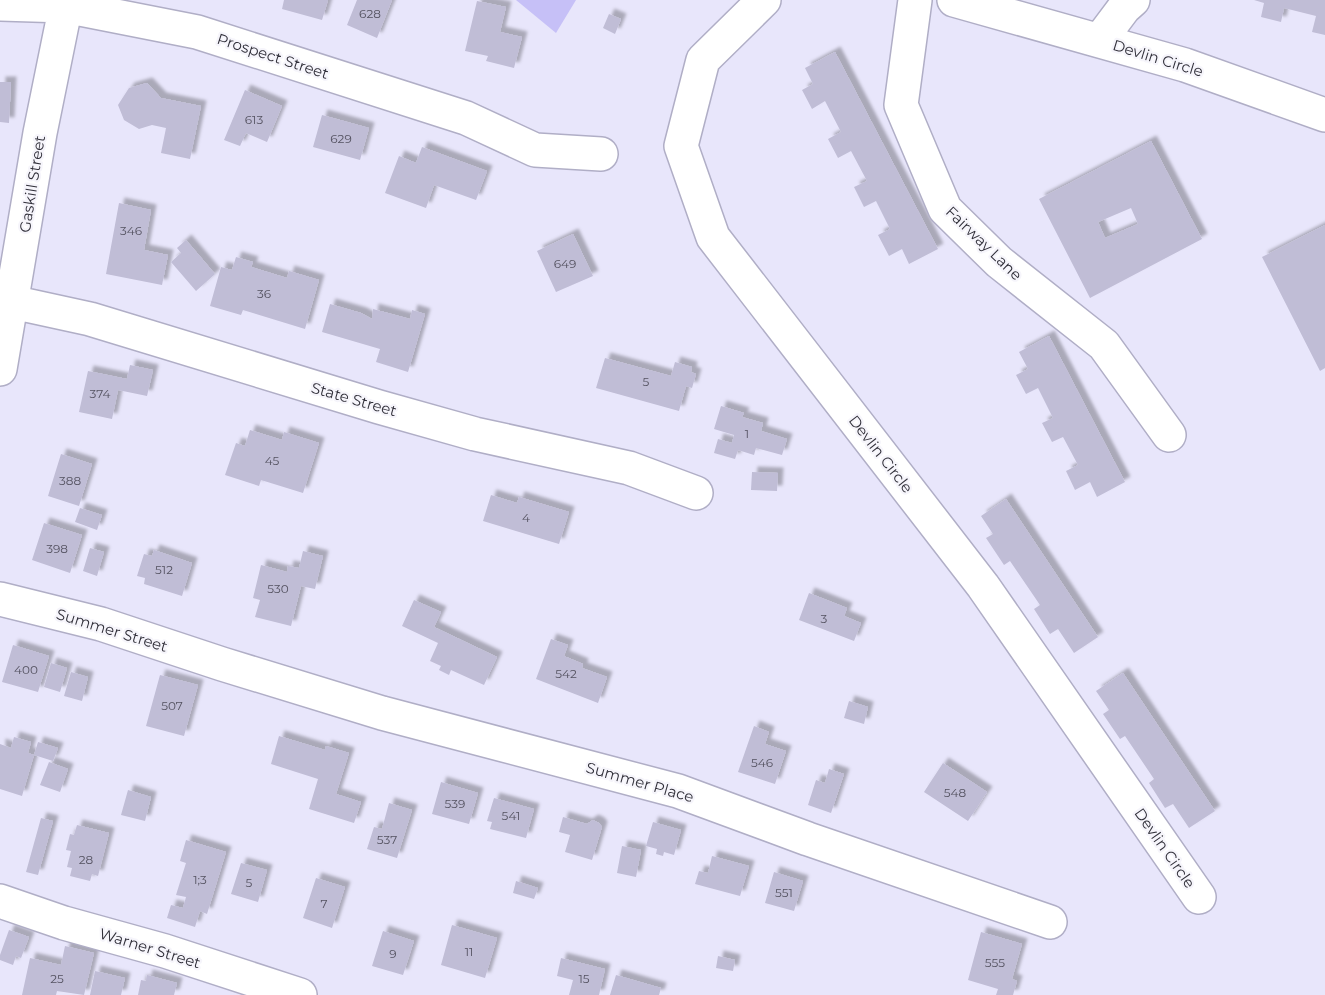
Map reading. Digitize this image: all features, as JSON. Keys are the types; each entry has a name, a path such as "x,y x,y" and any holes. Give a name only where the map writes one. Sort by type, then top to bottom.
{"street":[{"name":"Devlin Circle","path":"764,0 702,60 681,146 713,237 983,586 1199,897"},
{"name":"Fairway Lane","path":"915,0 901,105 945,209 999,262 1104,345 1169,435"},
{"name":"Devlin Circle","path":"954,0 1185,65 1325,115"},
{"path":"1100,40 1124,8 1133,0"},
{"name":"Prospect Street","path":"0,4 66,3 197,32 466,118 535,150 601,154"},
{"name":"Gaskill Street","path":"0,369 40,133 66,3"},
{"name":"State Street","path":"12,302 90,319 464,431 629,468 696,493"},
{"name":"Summer Street","path":"0,599 101,624 222,664"},
{"name":"Summer Place","path":"222,664 382,713 678,791 808,839 1050,922"},
{"name":"Warner Street","path":"0,901 64,923 165,951 300,995"}],"shaded area":[{"path":"516,0 576,0 556,33"}],"building":[{"path":"284,0 328,0 322,20 282,9"},
{"path":"357,0 392,0 377,38 347,25"},
{"path":"1254,0 1325,0 1325,35 1312,32 1316,16 1284,8 1281,22 1261,17 1264,3"},
{"path":"477,1 506,7 500,32 522,37 514,68 486,61 488,56 465,51"},
{"path":"609,14 621,19 615,34 603,28"},
{"path":"835,52 938,249 909,264 902,249 889,256 878,235 890,229 876,201 864,207 854,187 867,181 851,151 838,158 828,139 841,132 825,101 812,109 802,90 813,84 805,68"},
{"path":"0,82 11,82 9,123 0,122"},
{"path":"147,83 161,98 201,106 190,159 161,153 166,128 152,125 139,129 124,120 118,105 129,88"},
{"path":"245,90 282,106 267,142 246,133 240,146 224,140"},
{"path":"322,115 369,128 360,160 313,147"},
{"path":"1151,141 1202,239 1090,298 1039,199","holes":["1131,208 1138,224 1105,238 1098,222"]},
{"path":"422,147 487,171 476,200 434,185 426,208 385,193 399,156 416,163"},
{"path":"119,203 151,210 144,250 168,255 162,285 106,274"},
{"path":"1325,225 1325,368 1320,371 1262,257"},
{"path":"573,234 593,276 556,292 537,251"},
{"path":"186,240 215,274 196,291 171,262 181,253 177,248"},
{"path":"236,257 253,262 251,267 287,278 289,271 319,280 305,329 243,310 241,315 210,306 221,267 232,270"},
{"path":"330,304 361,313 372,319 373,309 410,319 412,310 425,314 408,372 376,362 380,349 322,332"},
{"path":"1049,336 1125,482 1097,497 1090,482 1075,490 1066,471 1078,465 1063,437 1052,442 1042,423 1053,418 1038,388 1026,394 1016,375 1028,369 1019,352"},
{"path":"605,358 671,376 675,362 692,367 691,372 696,374 692,388 686,386 679,411 596,388"},
{"path":"130,365 153,370 147,396 118,390 112,419 79,412 88,371 127,379"},
{"path":"721,406 744,413 742,417 763,423 761,431 787,439 782,455 756,448 754,455 738,450 735,459 714,453 718,439 732,443 734,435 714,429"},
{"path":"250,430 282,440 284,432 319,443 303,493 261,480 259,486 225,475 236,443 245,446"},
{"path":"61,454 92,464 79,506 48,496"},
{"path":"752,472 778,473 777,491 751,490"},
{"path":"491,495 517,503 519,497 569,512 559,544 483,521"},
{"path":"1006,499 1098,637 1074,653 1058,629 1050,634 1034,609 1040,605 1010,561 1004,565 986,538 993,534 981,516"},
{"path":"80,508 102,515 97,530 75,522"},
{"path":"44,523 82,535 70,573 32,560"},
{"path":"90,548 104,552 97,576 83,571"},
{"path":"154,550 192,563 182,596 144,584 145,578 137,576 144,554 152,556"},
{"path":"303,551 323,556 315,589 301,586 291,626 255,617 260,600 253,598 261,565 287,572 288,566 299,568"},
{"path":"809,593 847,608 844,616 861,623 854,641 799,620"},
{"path":"414,600 441,612 434,627 497,657 484,685 451,670 449,675 439,670 441,666 430,661 438,643 402,626"},
{"path":"551,639 568,645 564,656 583,664 582,668 607,677 598,703 536,679"},
{"path":"13,645 49,656 38,692 2,682"},
{"path":"51,663 67,668 60,692 44,687"},
{"path":"71,672 88,677 82,701 64,696"},
{"path":"1123,673 1215,811 1189,828 1173,804 1165,808 1149,783 1154,779 1125,736 1120,739 1103,714 1109,710 1096,691"},
{"path":"160,675 198,685 184,736 146,726"},
{"path":"849,701 868,707 864,724 844,718"},
{"path":"754,726 769,732 765,744 786,751 775,784 738,772"},
{"path":"279,736 325,750 326,746 349,753 336,794 361,802 354,823 309,809 318,779 271,764"},
{"path":"14,737 31,742 28,753 34,755 22,796 0,789 0,744 11,748"},
{"path":"38,742 58,748 53,761 34,755"},
{"path":"49,762 68,769 60,792 40,785"},
{"path":"943,763 987,792 968,821 924,792"},
{"path":"829,769 844,774 831,813 808,805 816,780 825,783"},
{"path":"441,782 478,793 469,824 432,814"},
{"path":"128,790 151,797 145,821 121,815"},
{"path":"494,798 534,809 526,838 490,829 492,822 487,821"},
{"path":"389,803 412,810 397,858 367,849 374,827 382,829"},
{"path":"563,817 587,824 593,820 602,827 592,860 565,852 570,835 559,832"},
{"path":"41,818 53,821 38,875 26,872"},
{"path":"653,822 681,830 674,855 664,852 663,856 656,854 657,849 646,846"},
{"path":"77,825 109,833 98,876 92,874 90,881 70,876 72,868 67,867 71,851 66,850 70,834 74,835"},
{"path":"186,840 226,852 207,914 200,911 195,927 167,918 171,905 183,908 186,897 176,895 186,863 180,861"},
{"path":"622,846 641,850 636,877 617,873"},
{"path":"712,856 749,866 740,896 695,884 699,871 708,873"},
{"path":"241,863 267,870 258,902 231,894"},
{"path":"774,872 803,881 794,911 765,903"},
{"path":"316,878 345,887 332,928 303,918"},
{"path":"516,881 538,888 534,899 513,893"},
{"path":"452,925 497,938 485,978 441,965"},
{"path":"9,930 29,937 21,958 16,956 13,965 0,960"},
{"path":"383,931 414,941 403,975 372,966"},
{"path":"981,932 1022,944 1012,979 1017,981 1013,995 996,995 998,989 968,980"},
{"path":"65,946 94,953 84,995 57,991 56,995 22,995 30,958 61,965"},
{"path":"718,956 735,960 733,971 716,968"},
{"path":"561,958 605,969 599,995 569,995 573,980 557,976"},
{"path":"95,971 125,978 121,995 90,995"},
{"path":"147,975 177,983 174,995 138,995 141,980 146,981"},
{"path":"616,975 661,988 659,995 610,995"}]}
